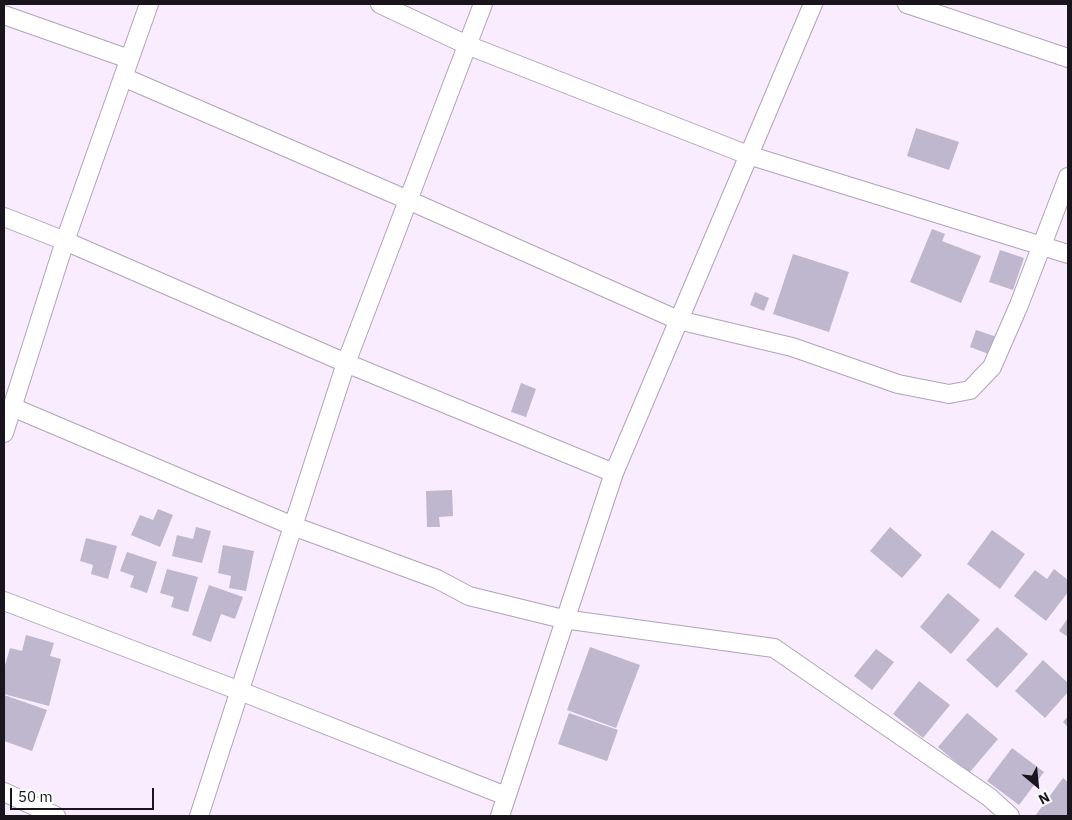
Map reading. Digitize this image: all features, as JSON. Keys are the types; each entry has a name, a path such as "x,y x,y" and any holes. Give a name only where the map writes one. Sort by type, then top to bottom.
{"street":[{"path":"4,433 65,241 149,4"},
{"path":"380,4 467,46 748,155 1068,254"},
{"path":"199,816 346,363 483,4"},
{"path":"500,816 614,472 813,4"},
{"path":"907,4 1068,58"},
{"path":"4,16 129,59"},
{"path":"123,77 408,200 678,320 792,347 898,384 949,394 970,390 992,367 1068,177"},
{"path":"4,217 65,241 346,363 614,472"},
{"path":"12,406 293,526 436,578 468,596 565,619 774,648 989,796 1010,816"},
{"path":"4,601 240,691 506,796"},
{"path":"4,792 56,816"}],"building":[{"path":"916,128 959,142 949,170 907,156"},
{"path":"932,229 945,234 942,241 981,256 961,303 910,282"},
{"path":"1000,250 1024,258 1013,290 989,282"},
{"path":"793,254 849,272 829,332 773,314"},
{"path":"755,292 769,298 764,311 750,305"},
{"path":"976,330 997,337 991,355 970,347"},
{"path":"521,383 536,389 526,417 511,412"},
{"path":"452,490 453,516 439,517 440,527 427,527 426,491"},
{"path":"158,509 173,515 160,547 131,535 140,515 153,520"},
{"path":"196,527 211,531 202,563 172,556 177,535 193,539"},
{"path":"890,527 922,555 902,578 870,551"},
{"path":"992,530 1025,554 1000,589 967,564"},
{"path":"86,538 117,546 108,579 91,574 93,565 80,561"},
{"path":"223,545 254,551 246,591 229,588 231,576 218,573"},
{"path":"127,552 157,562 147,593 130,587 134,576 120,571"},
{"path":"167,569 198,577 188,612 171,607 174,597 160,593"},
{"path":"1054,569 1068,580 1068,592 1046,621 1014,596 1035,570 1047,579"},
{"path":"209,585 243,597 235,619 221,614 211,642 192,635"},
{"path":"948,593 980,620 951,654 920,627"},
{"path":"1068,618 1068,637 1059,631"},
{"path":"997,627 1028,654 997,688 966,660"},
{"path":"26,635 54,643 50,656 61,659 49,706 4,694 4,669 10,648 22,651"},
{"path":"590,647 640,665 616,728 567,710"},
{"path":"876,649 894,662 872,690 854,676"},
{"path":"1043,660 1068,683 1068,692 1045,718 1015,691"},
{"path":"919,681 950,705 923,738 893,714"},
{"path":"4,695 47,710 32,751 4,741"},
{"path":"569,713 618,730 607,761 558,744"},
{"path":"967,713 998,739 969,773 938,747"},
{"path":"1068,716 1068,727 1063,722"},
{"path":"1012,748 1044,772 1019,805 987,781"},
{"path":"1063,778 1068,782 1068,816 1035,816"}]}
